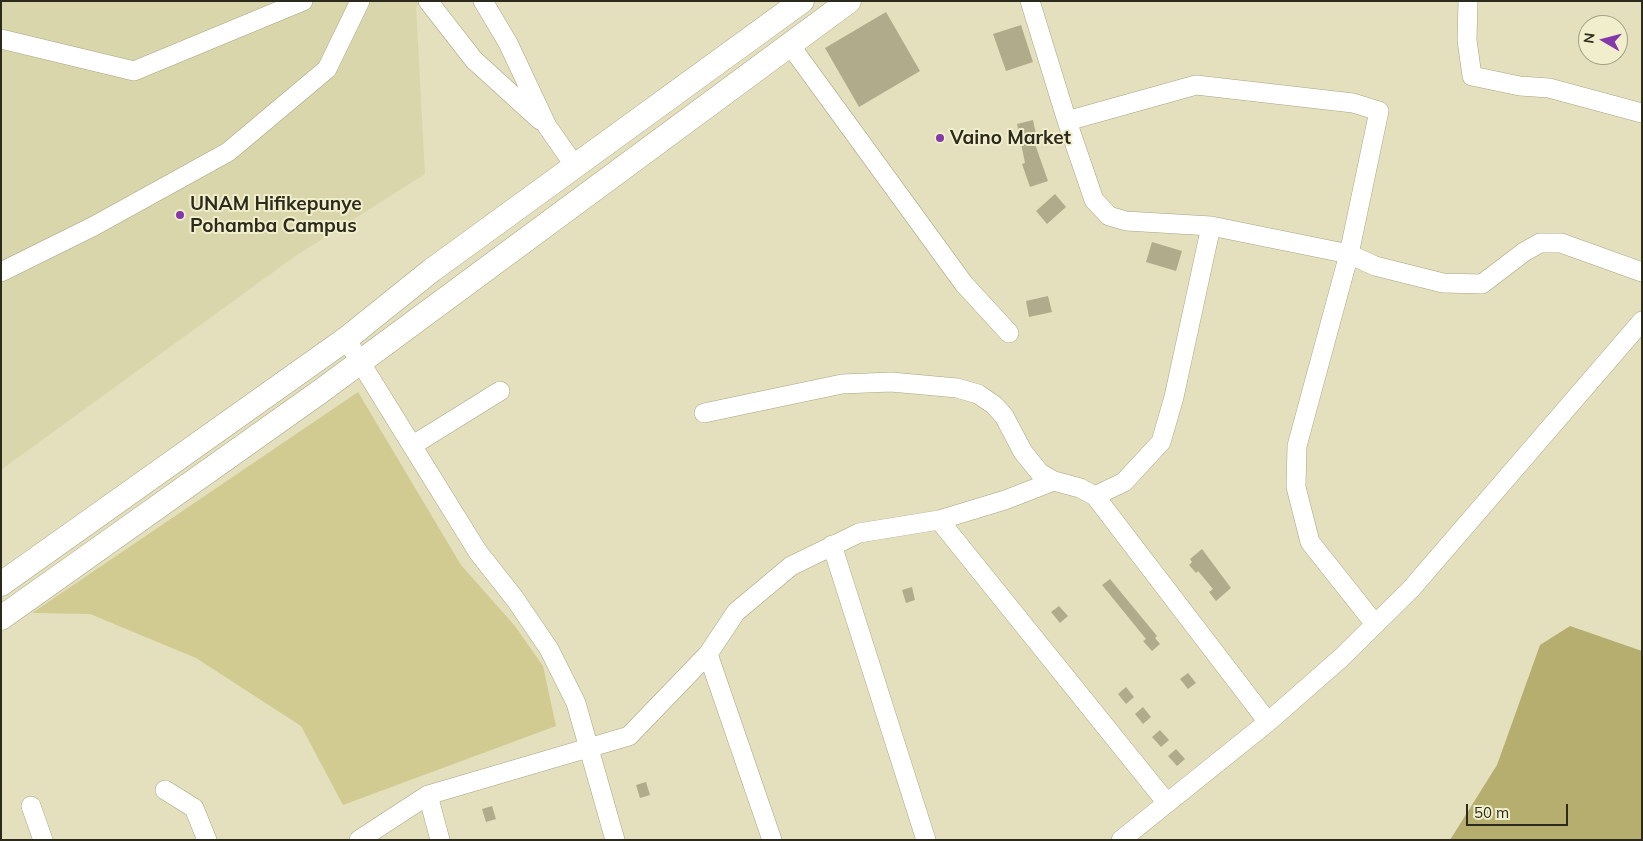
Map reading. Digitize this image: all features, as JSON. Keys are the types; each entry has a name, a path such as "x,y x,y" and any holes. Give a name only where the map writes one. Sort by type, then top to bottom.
{"main road":[{"path":"1,584 346,339 432,270 802,1"},
{"path":"1,618 321,391 849,1"},
{"path":"575,166 591,191"}],"street":[{"path":"1,39 134,70 303,1"},
{"path":"1,272 94,226 228,152 327,69 360,1"},
{"path":"428,1 474,60 547,126"},
{"path":"483,1 508,43 547,126 575,166"},
{"path":"1030,1 1094,200 1109,216 1126,221 1211,226 1349,254 1375,266 1443,283 1482,284 1524,252 1540,243 1562,243 1642,272"},
{"path":"1468,1 1467,40 1472,76 1520,86 1549,88 1642,114"},
{"path":"790,45 964,284 1009,333"},
{"path":"1067,120 1196,85 1353,103 1379,111 1349,254 1296,446 1296,486 1310,542 1375,624"},
{"path":"1095,496 1124,482 1161,442 1174,397 1211,226"},
{"path":"1121,840 1268,722 1341,658 1411,589 1642,322"},
{"path":"346,339 361,360 478,552 515,599 549,649 576,704 615,840"},
{"path":"704,413 842,384 891,382 957,388 978,394 994,404 1004,416 1023,452 1040,473 1054,481 1080,488 1095,496 1268,722"},
{"path":"412,445 500,391"},
{"path":"359,840 428,795 630,736 708,654 736,612 791,566 859,533 939,520 1005,500 1054,481"},
{"path":"939,520 1167,803"},
{"path":"832,545 926,840"},
{"path":"708,654 772,840"},
{"path":"165,790 194,808 207,840"},
{"path":"428,795 440,840"},
{"path":"30,806 43,840"}],"shaded area":[{"name":"UNAM Hifikepunye Pohamba Campus","path":"1,1 422,1 416,7 425,174 294,257 1,470"},
{"path":"358,392 461,565 515,626 543,666 556,726 343,805 301,726 196,658 90,614 32,613"},
{"path":"1570,626 1642,651 1642,840 1450,840 1497,765 1540,645"}],"building":[{"path":"886,12 920,71 859,107 825,48"},
{"path":"1021,25 1033,62 1006,71 993,34"},
{"path":"1033,120 1038,143 1035,144 1048,181 1030,187 1022,164 1025,163 1017,124"},
{"path":"1055,194 1066,207 1047,224 1036,211"},
{"path":"1152,242 1182,251 1176,271 1146,262"},
{"path":"1048,296 1052,312 1029,317 1026,301"},
{"path":"1202,549 1231,588 1216,601 1209,592 1213,589 1198,571 1196,573 1189,565 1192,562 1190,559"},
{"path":"1110,579 1157,636 1155,638 1160,644 1152,651 1143,641 1146,639 1102,585"},
{"path":"912,587 915,600 906,603 902,590"},
{"path":"1059,606 1068,616 1060,623 1051,612"},
{"path":"1188,673 1196,683 1188,689 1180,679"},
{"path":"1126,687 1134,697 1126,704 1118,694"},
{"path":"1143,707 1151,717 1143,724 1135,714"},
{"path":"1160,730 1169,740 1161,747 1152,737"},
{"path":"1176,749 1185,759 1177,766 1168,756"},
{"path":"646,782 650,795 640,798 636,785"},
{"path":"492,806 496,819 486,822 482,809"}],"place":[{"name":"Vaino Market","path":"940,138"},
{"name":"UNAM Hifikepunye Pohamba Campus","path":"180,215"}]}
